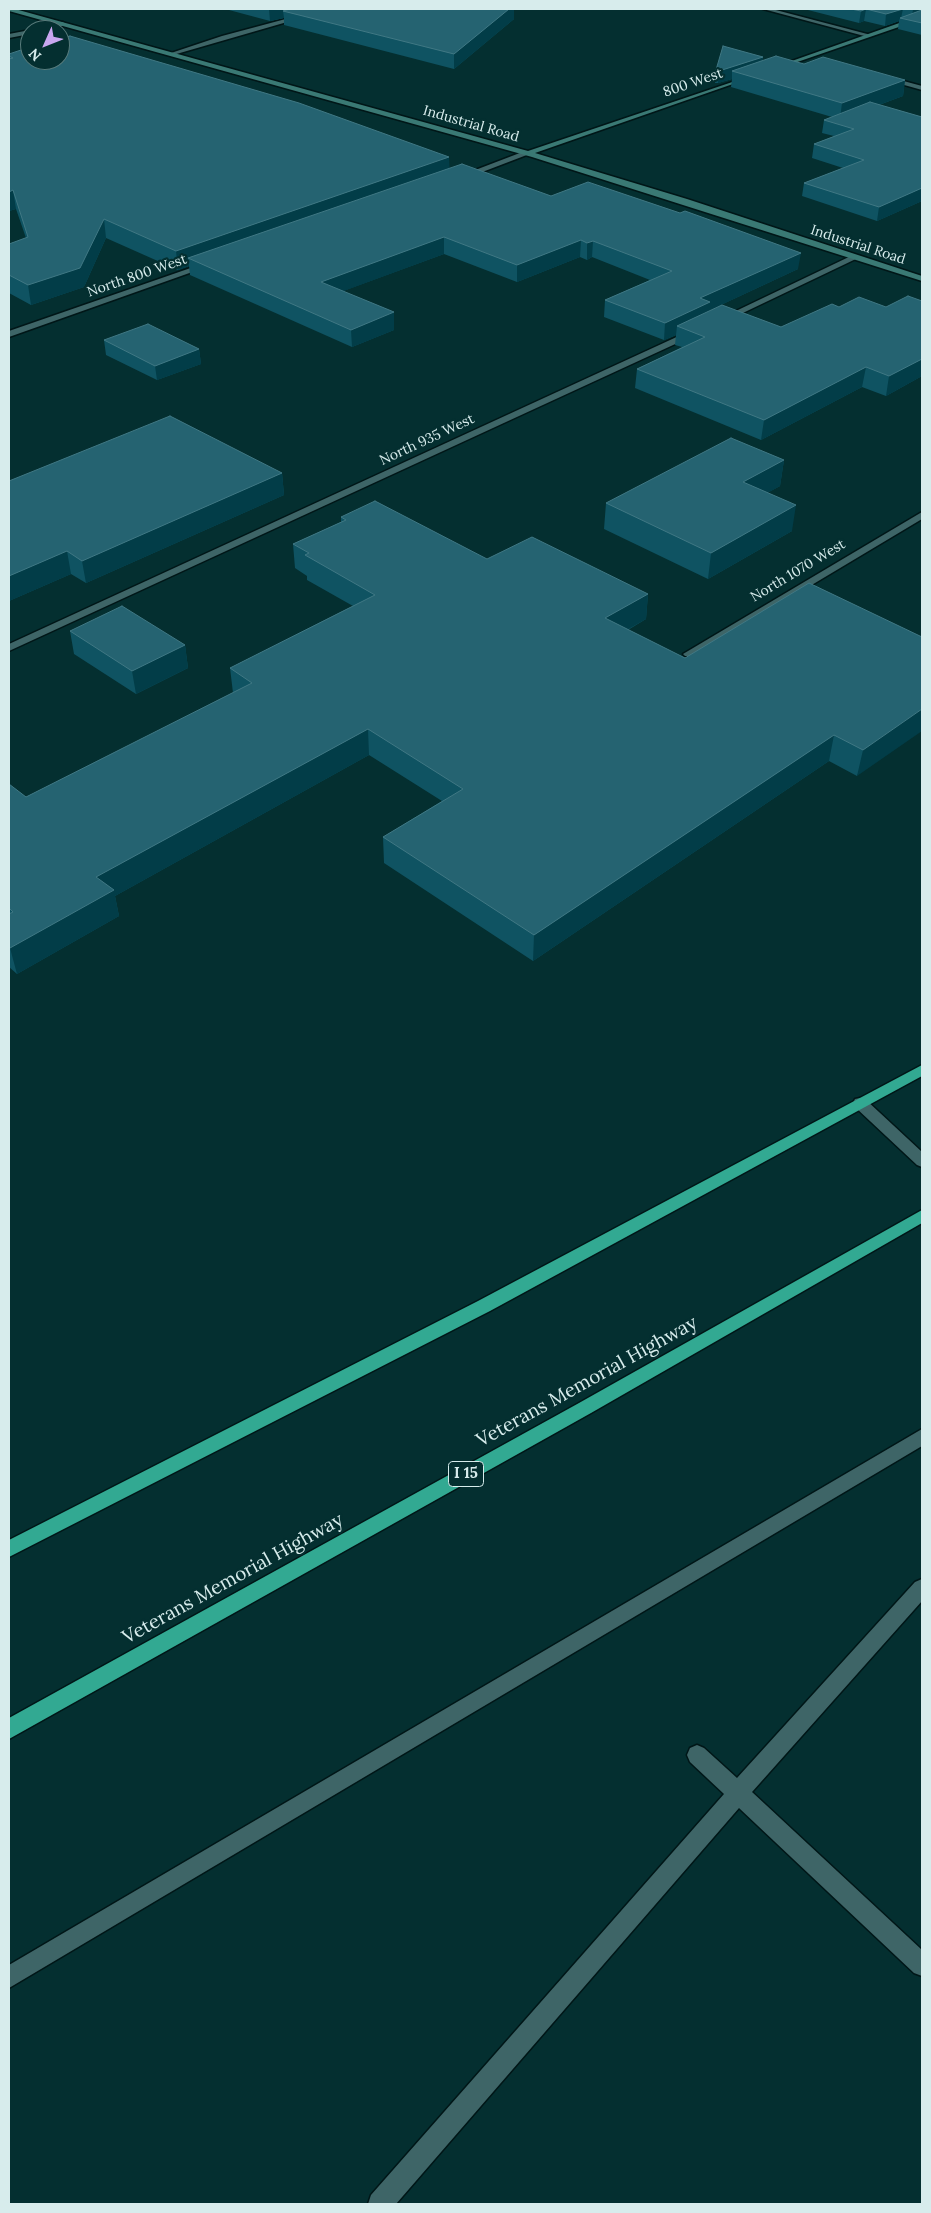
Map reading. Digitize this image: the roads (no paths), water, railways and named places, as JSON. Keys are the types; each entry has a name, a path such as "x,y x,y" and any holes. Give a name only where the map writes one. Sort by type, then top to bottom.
{"highway":[{"path":"9,1549 484,1306 922,1070"},
{"name":"Veterans Memorial Highway","path":"9,1729 585,1408 922,1216"}],"street":[{"name":"Industrial Road","path":"9,9 49,20"},
{"path":"171,54 329,9"},
{"path":"766,9 868,35"},
{"path":"899,16 914,20"},
{"path":"772,69 922,17"},
{"name":"Industrial Road","path":"70,26 528,153 684,201 922,279"},
{"path":"809,56 818,59"},
{"name":"800 West","path":"528,153 762,72"},
{"path":"875,75 922,88"},
{"path":"454,179 528,153"},
{"name":"North 935 West","path":"9,648 856,257"},
{"name":"North 800 West","path":"9,334 213,263"},
{"name":"North 1070 West","path":"689,654 922,514"},
{"path":"860,1103 922,1161"},
{"path":"9,1977 922,1437"},
{"path":"380,2204 738,1793 922,1588"},
{"path":"696,1755 922,1966"}]}
